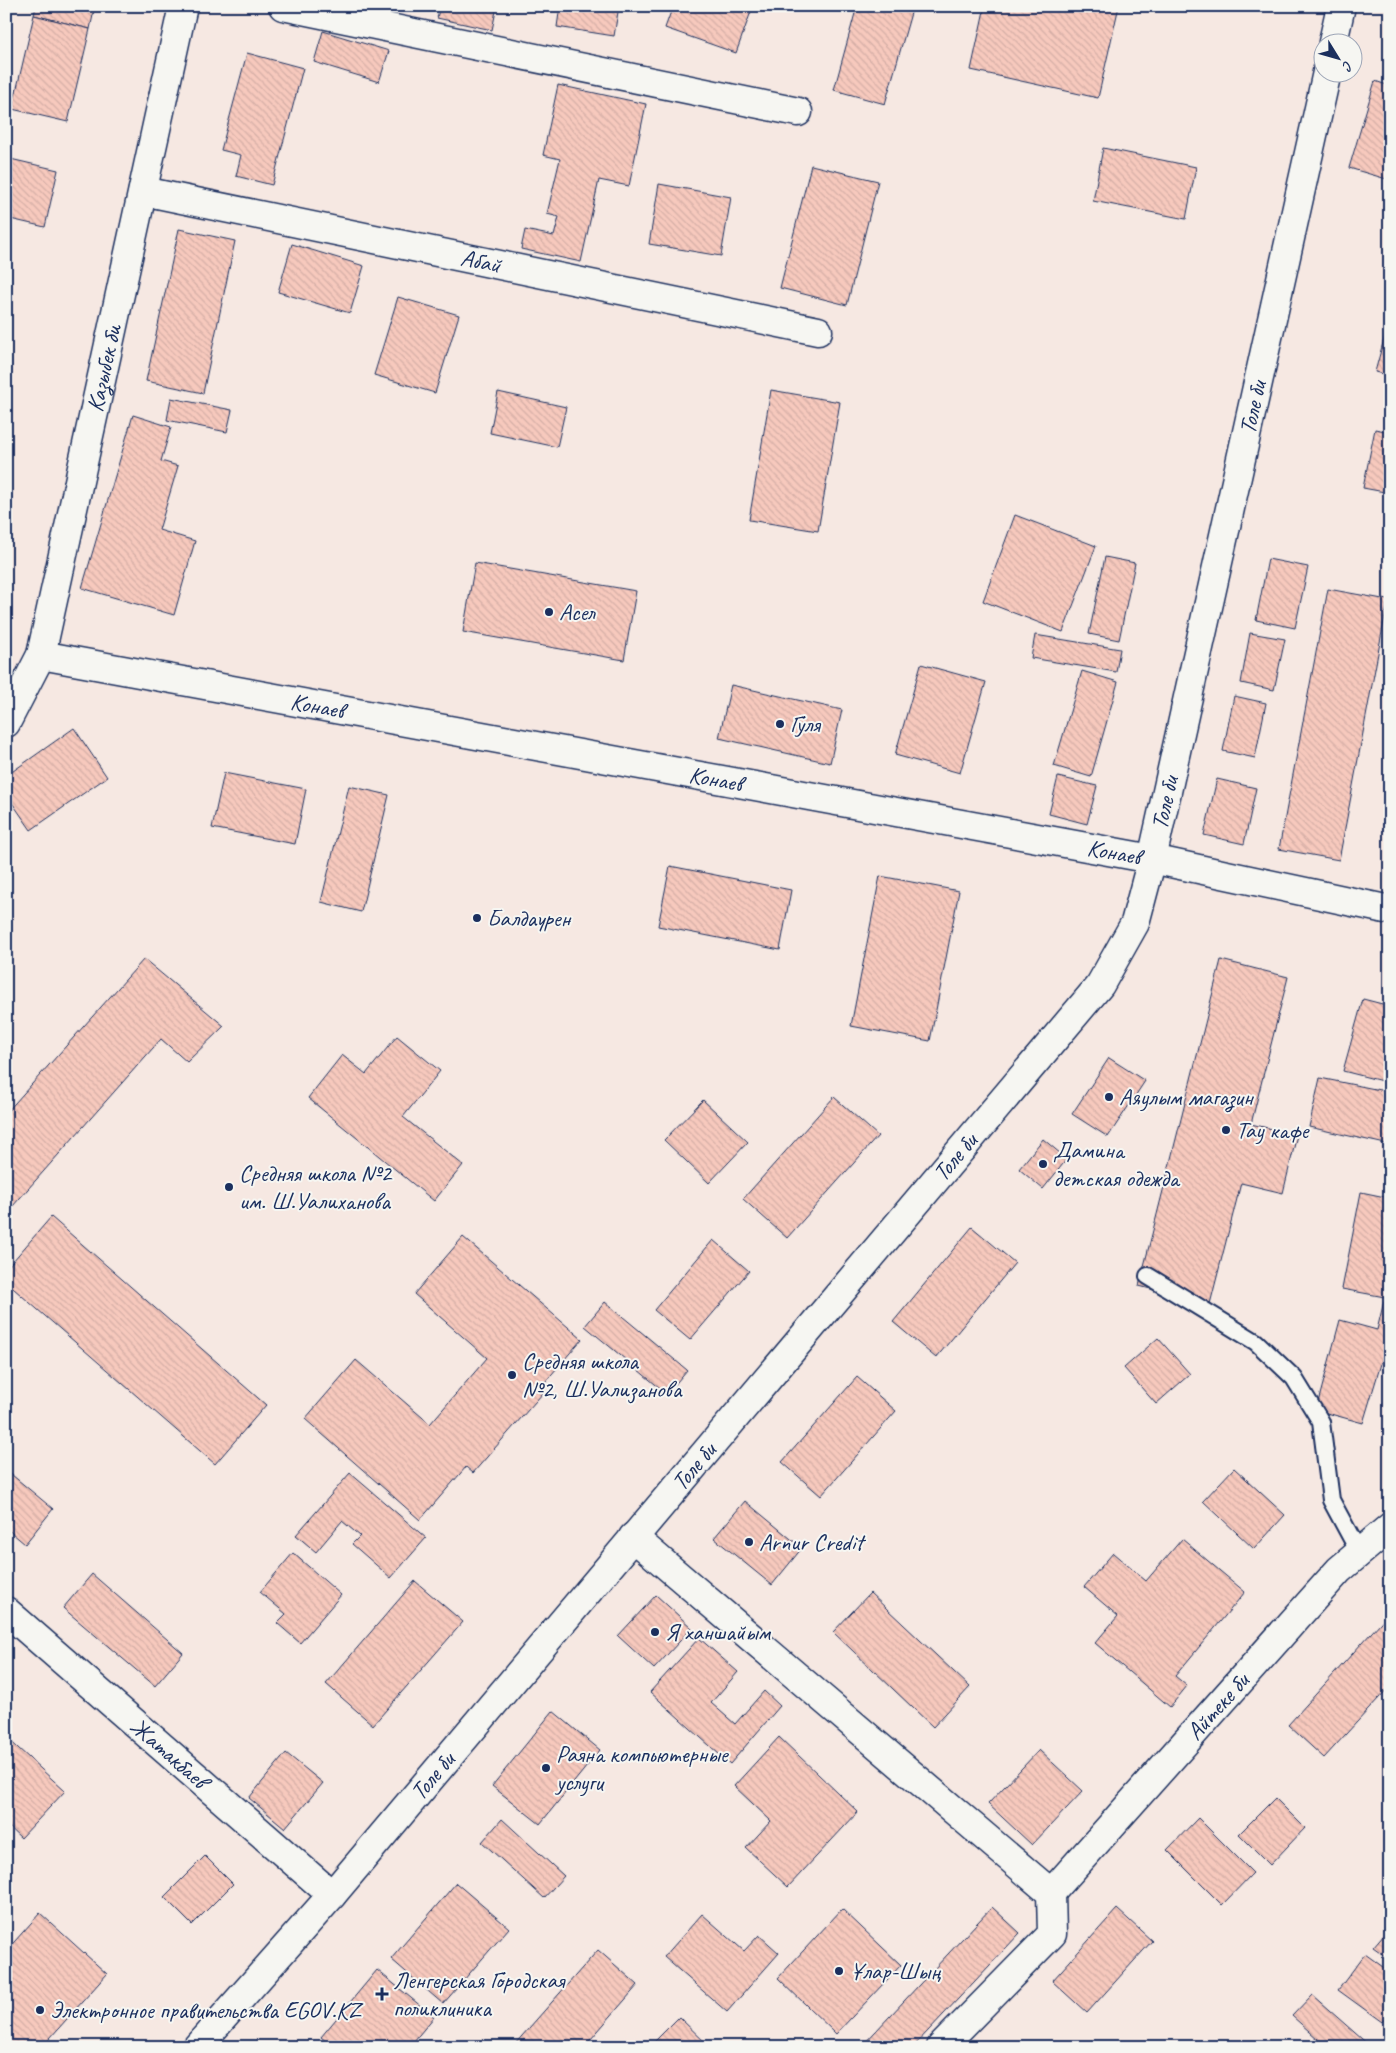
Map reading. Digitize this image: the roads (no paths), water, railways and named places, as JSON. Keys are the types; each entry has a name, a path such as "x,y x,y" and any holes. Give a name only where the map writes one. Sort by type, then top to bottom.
{"street":[{"name":"Казыбек би","path":"6,723 42,655 183,6"},
{"path":"283,6 798,112"},
{"path":"1336,32 1342,6"},
{"name":"Толе би","path":"197,2047 332,1895 1100,985 1135,923 1152,859 1325,82"},
{"name":"Абай","path":"143,191 818,331"},
{"name":"Конаев","path":"42,655 1152,859 1390,910"},
{"name":"Айтеке би","path":"1051,1893 1338,1570 1390,1527"},
{"path":"633,1538 1051,1893 1052,1934 941,2047"},
{"name":"Жатакбаев","path":"6,1611 332,1895"}],"lane":[{"path":"1148,1276 1256,1342 1294,1378 1321,1422 1331,1500 1359,1552"}],"place":[{"name":"Асел","path":"549,612"},
{"name":"Гуля","path":"780,724"},
{"name":"Балдаурен","path":"477,918"},
{"name":"Аяулым магазин","path":"1109,1097"},
{"name":"Тау кафе","path":"1226,1130"},
{"name":"Дамина детская одежда","path":"1043,1164"},
{"name":"Средняя школа №2 им. Ш.Уалиханова","path":"229,1187"},
{"name":"Средняя школа №2, Ш.Уализанова","path":"512,1375"},
{"name":"Arnur Credit","path":"749,1542"},
{"name":"Я ханшайым","path":"655,1632"},
{"name":"Раяна компьютерные услуги","path":"546,1768"},
{"name":"Ұлар-Шың","path":"839,1971"},
{"name":"Ленгерская Городская поликлиника","path":"382,1994"},
{"name":"Электронное правительства EGOV.KZ","path":"40,2010"}]}
